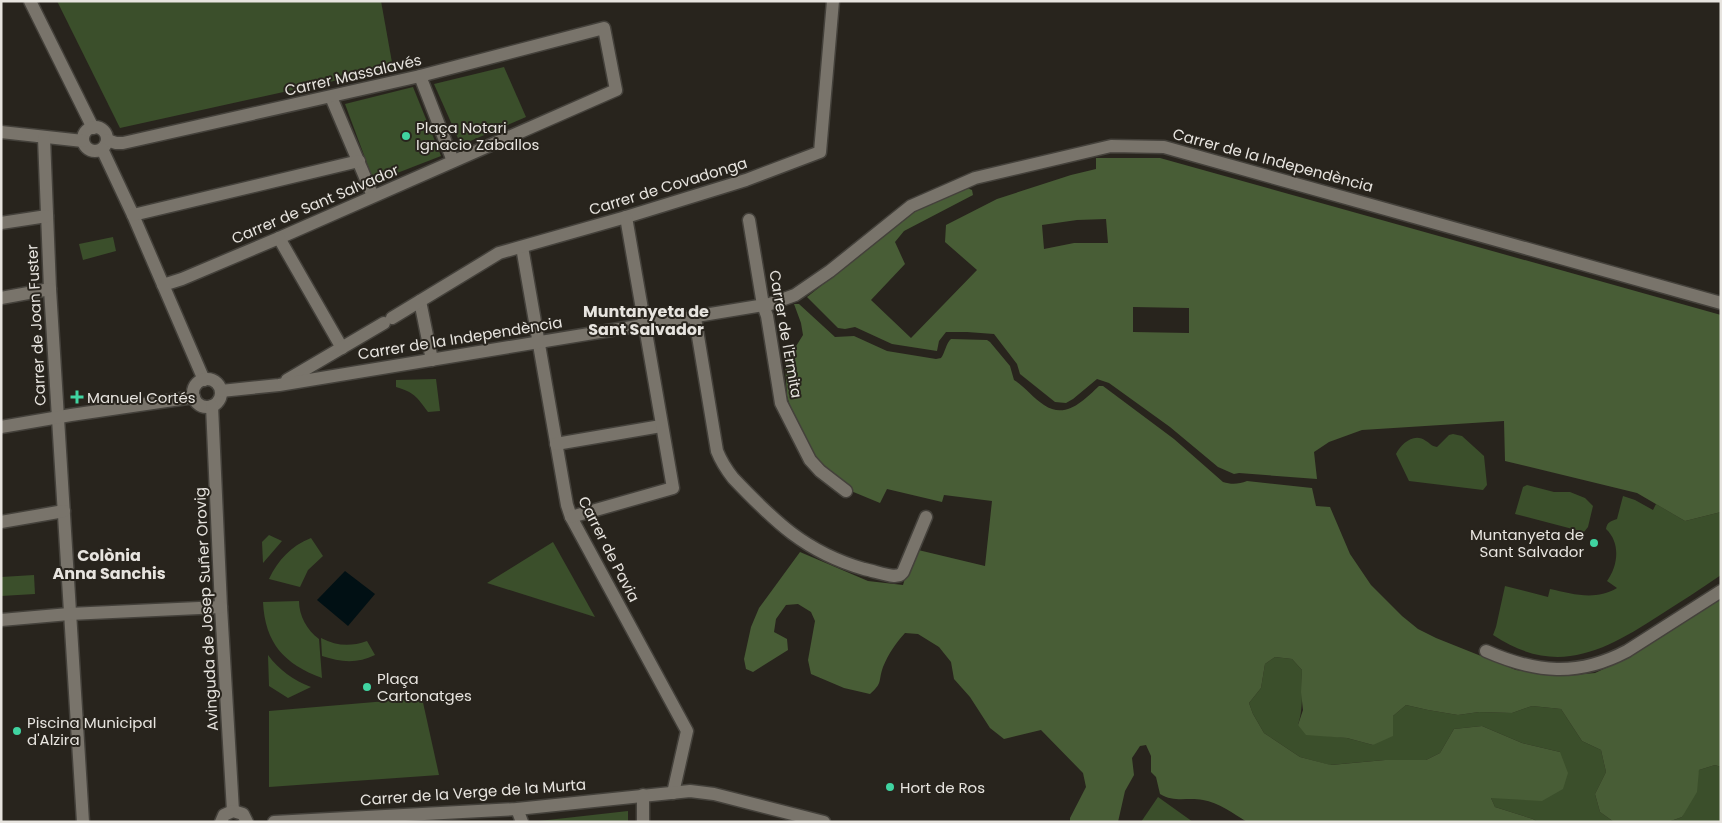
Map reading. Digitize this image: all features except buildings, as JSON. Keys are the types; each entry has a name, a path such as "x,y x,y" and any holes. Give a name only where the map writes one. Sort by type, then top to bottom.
{"street":[{"path":"30,1 93,128"},
{"name":"Carrer de Covadonga","path":"279,385 499,253 746,180 820,152 833,1"},
{"name":"Carrer Massalavés","path":"104,145 124,143 331,97 604,28 616,90"},
{"path":"420,76 453,161"},
{"name":"Carrer de Sant Salvador","path":"163,285 182,279 279,238 616,90"},
{"path":"331,97 373,196"},
{"path":"104,145 94,151 87,148 83,138 86,131 93,128 103,130 104,145 132,215 204,380"},
{"path":"1,132 84,141"},
{"name":"Carrer de Joan Fuster","path":"44,138 50,289 83,822"},
{"name":"Carrer de la Independència","path":"221,392 279,385 696,318 770,304 795,295 830,271 911,206 975,178 1111,146 1164,147 1721,303"},
{"path":"132,215 358,161"},
{"path":"1,223 47,216"},
{"path":"571,517 672,488 626,217"},
{"name":"Carrer de l'Ermita","path":"749,220 781,403 810,460 820,471 846,491"},
{"path":"279,238 342,348"},
{"name":"Carrer de Pavia","path":"522,247 564,495 571,517 687,732 673,793"},
{"path":"1,298 50,289"},
{"path":"420,301 432,360"},
{"path":"696,318 717,451 726,470 784,529 814,549 840,561 894,576 900,575 903,572 926,517"},
{"path":"204,380 217,383 221,392 219,400 212,406 203,406 194,397 194,389 204,380"},
{"path":"1,428 58,417 194,397"},
{"name":"Avinguda de Josep Suñer Orovig","path":"212,406 233,811"},
{"path":"556,444 661,426"},
{"path":"1,522 64,511"},
{"path":"1486,651 1505,660 1539,668 1576,669 1594,665 1627,651 1721,591"},
{"path":"1,620 69,614 221,607"},
{"name":"Carrer de la Verge de la Murta","path":"274,822 406,818 517,809 690,791 714,794 824,822"},
{"path":"643,796 643,822"},
{"path":"517,809 522,822"},
{"path":"221,822 224,815 233,811 243,814 248,822"}],"green space":[{"path":"57,1 381,1 393,68 120,128"},
{"path":"504,67 526,117 461,145 434,84"},
{"path":"413,87 441,156 374,182 345,104"},
{"path":"1096,158 1160,158 1721,315 1721,512 1685,521 1637,493 1505,461 1504,421 1362,430 1329,442 1314,452 1317,479 1234,474 1218,467 1170,427 1109,383 1097,379 1066,403 1055,402 1020,374 1017,364 994,334 946,332 939,341 937,351 892,344 855,327 838,328 807,297 917,210 967,188 972,190 973,195 904,231 895,242 905,264 871,300 911,338 977,270 945,242 946,225 997,199 1071,175 1096,169","holes":["1106,219 1108,243 1074,243 1044,249 1042,225 1077,220","1133,307 1189,308 1189,333 1133,332"]},
{"path":"113,237 116,251 83,260 79,244"},
{"path":"794,304 799,304 835,337 854,336 887,351 936,359 941,358 951,339 987,340 1010,366 1014,380 1040,402 1052,409 1060,410 1074,406 1099,386 1103,386 1174,439 1223,482 1235,484 1247,481 1312,488 1316,506 1330,507 1350,554 1371,585 1402,616 1418,629 1436,638 1516,670 1562,676 1595,673 1623,660 1721,598 1721,767 1715,765 1699,770 1697,792 1682,817 1668,822 1614,822 1600,812 1595,794 1606,772 1601,750 1582,741 1561,709 1532,706 1512,713 1479,712 1458,715 1406,705 1393,716 1393,736 1373,745 1347,738 1306,735 1298,725 1303,710 1301,692 1302,670 1292,659 1275,657 1265,664 1261,688 1249,703 1264,733 1300,757 1331,765 1385,760 1426,760 1440,753 1454,729 1482,726 1522,743 1560,752 1568,773 1563,789 1542,801 1491,798 1495,807 1537,822 1247,822 1209,801 1171,798 1160,794 1156,777 1151,772 1151,756 1146,745 1140,746 1132,758 1134,775 1125,791 1118,822 1070,822 1070,818 1086,787 1083,773 1041,730 1004,739 990,728 970,697 954,679 951,662 939,647 918,634 905,633 898,641 885,662 879,684 870,694 844,688 811,674 808,660 815,621 811,612 798,604 786,605 776,619 774,632 787,639 788,650 753,672 746,669 744,659 751,627 759,608 800,552 868,581 903,585 914,549 985,566 992,501 944,495 942,502 887,489 880,503 851,491 822,469 796,427 787,396 785,364 803,335"},
{"path":"436,379 440,411 428,412 415,396 396,387 396,380"},
{"path":"1449,435 1462,436 1484,456 1487,485 1483,490 1409,481 1396,454 1401,446 1408,440 1417,438 1437,447"},
{"path":"1527,485 1554,492 1570,492 1585,498 1593,506 1588,527 1584,532 1515,514 1523,487"},
{"path":"1623,496 1653,510 1656,504 1685,521 1721,512 1721,575 1619,640 1579,655 1558,657 1538,655 1516,648 1493,635 1505,586 1548,597 1550,589 1592,595 1609,592 1617,588 1607,581 1614,569 1616,548 1611,535 1606,529 1608,523 1617,519"},
{"path":"269,535 282,541 263,563 262,542"},
{"path":"311,538 323,556 308,570 300,587 269,579 291,549"},
{"path":"553,542 595,617 487,583"},
{"path":"34,575 35,594 1,596 1,577"},
{"path":"299,601 300,612 304,622 319,639 322,678 287,659 279,650 268,629 263,602"},
{"path":"321,638 344,645 367,641 375,655 355,661 335,660 322,656"},
{"path":"268,655 287,674 311,687 288,698 269,686"},
{"path":"1275,657 1292,659 1302,670 1302,705 1298,725 1328,736 1347,738 1373,745 1393,716 1406,705 1458,715 1479,712 1512,713 1532,706 1561,709 1582,741 1601,750 1606,772 1595,794 1600,812 1614,822 1537,822 1495,807 1491,798 1515,798 1560,752 1522,743 1482,726 1454,729 1440,753 1426,760 1385,760 1330,765 1300,757 1264,733 1249,703 1261,688 1265,664"},
{"path":"422,698 439,775 269,787 269,711"},
{"path":"1715,765 1721,767 1721,822 1668,822 1682,817 1699,770"},
{"path":"1158,797 1193,822 1141,822"},
{"path":"628,811 628,822 530,822"}],"shaded area":[{"path":"345,571 375,594 348,626 317,600"}],"place":[{"name":"Plaça Notari Ignacio Zaballos","path":"406,136"},
{"name":"Manuel Cortés","path":"77,397"},
{"name":"Muntanyeta de Sant Salvador","path":"1594,543"},
{"name":"Plaça Cartonatges","path":"367,687"},
{"name":"Piscina Municipal d'Alzira","path":"17,731"},
{"name":"Hort de Ros","path":"890,787"}],"district":[{"name":"Muntanyeta de Sant Salvador","path":"646,320"},
{"name":"Colònia Anna Sanchis","path":"109,564"}]}
